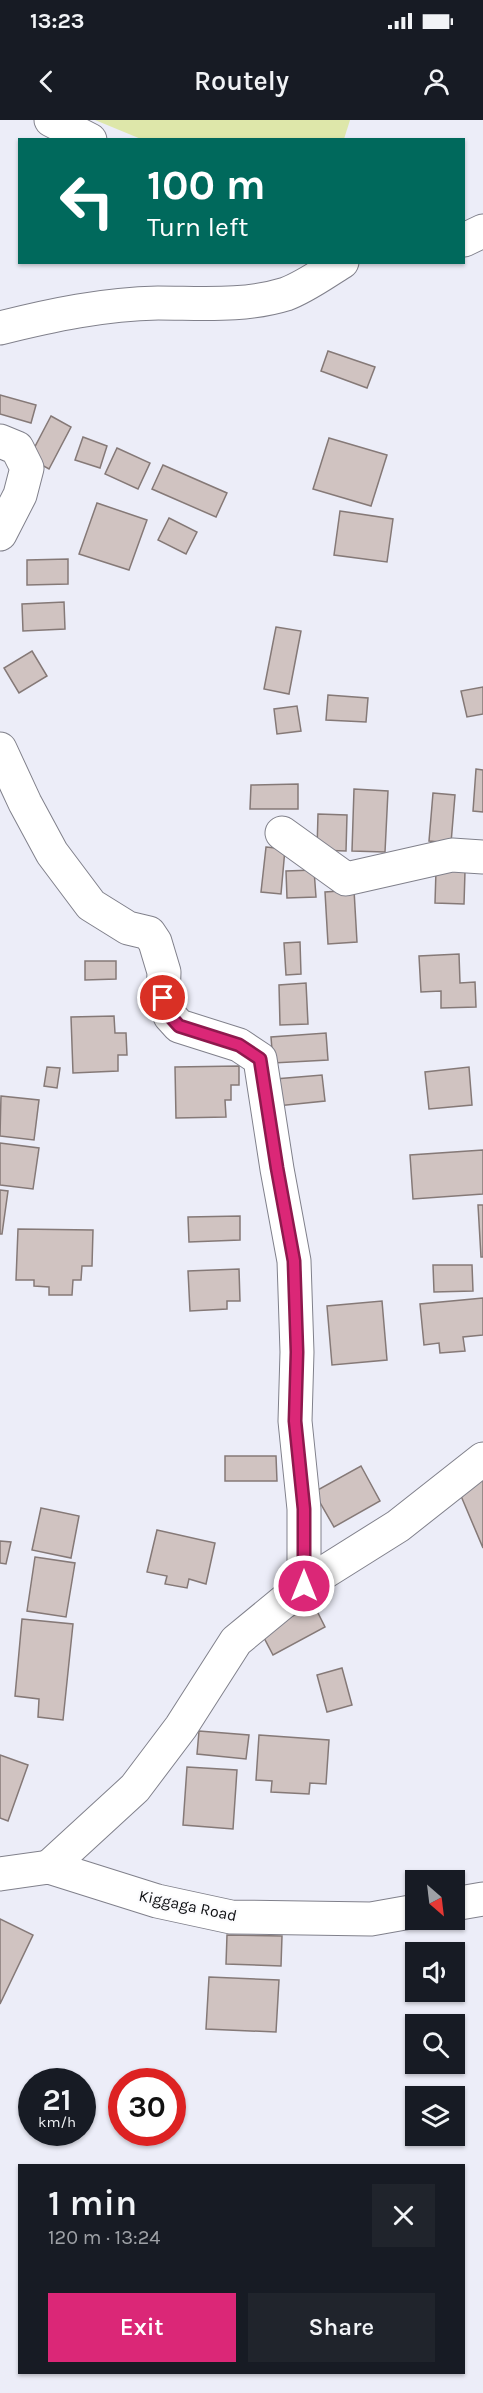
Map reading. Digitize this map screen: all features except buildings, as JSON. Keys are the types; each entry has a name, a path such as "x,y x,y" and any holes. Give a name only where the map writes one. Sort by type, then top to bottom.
{"street":[{"path":"51,120 86,138"},
{"path":"465,240 483,231"},
{"path":"0,328 88,309 158,303 208,305 275,297 289,292 338,264"},
{"path":"0,441 17,448 27,468 20,495 0,534"},
{"path":"0,749 52,853 91,905 128,928 149,933 155,942 164,972 163,998 170,1016 179,1026 239,1045 260,1059 294,1261 297,1352 295,1421 304,1509 304,1586"},
{"path":"282,833 346,879 452,855 483,857"},
{"path":"49,1867 135,1788 181,1727 236,1641 304,1586 398,1526 483,1459"},
{"name":"Kiggaga Road","path":"0,1874 49,1867 157,1901 231,1917 371,1919 405,1913"},
{"path":"465,1902 483,1899"}],"green space":[{"path":"95,120 350,120 344,138 139,138"}],"route":[{"path":"163,998 170,1016 179,1026 239,1045 260,1059 294,1261 297,1352 295,1421 304,1509 304,1586"}]}
